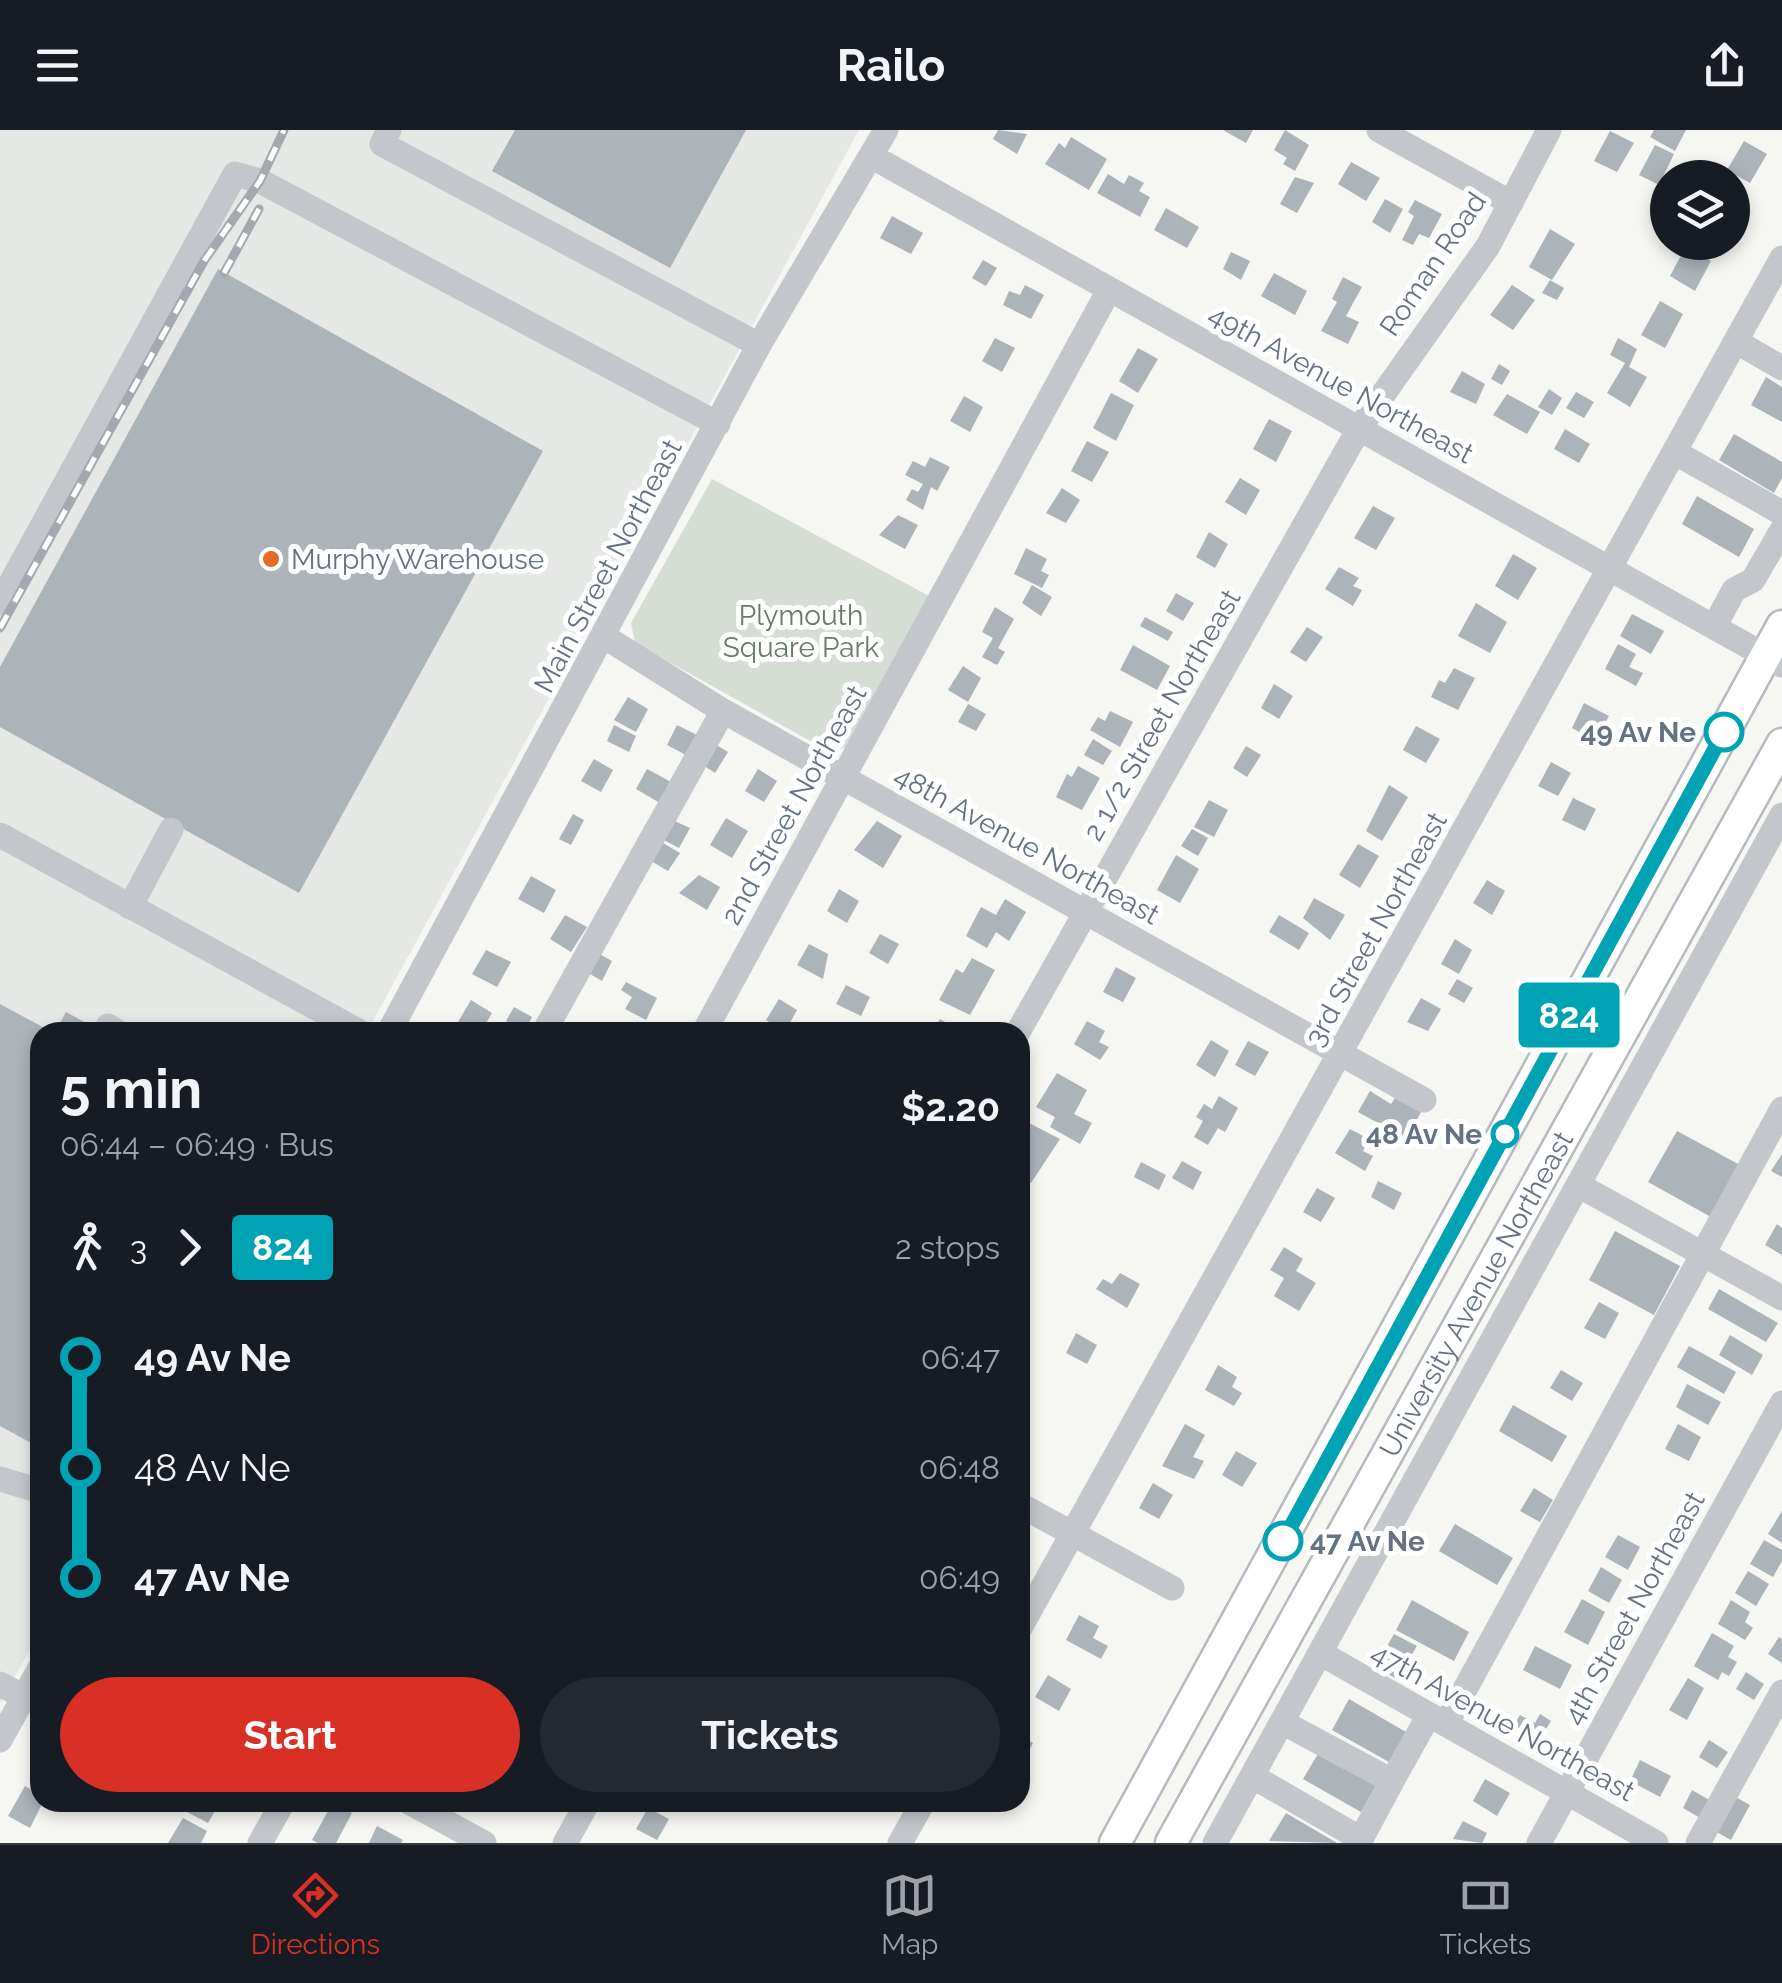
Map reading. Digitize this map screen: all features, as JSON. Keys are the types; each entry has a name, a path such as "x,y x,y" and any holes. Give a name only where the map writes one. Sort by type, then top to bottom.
{"main road":[{"name":"University Avenue Northeast","path":"1115,1843 1774,661 1782,626"},
{"name":"University Avenue Northeast","path":"1170,1843 1782,744"}],"street":[{"path":"389,130 382,144 759,345"},
{"name":"Main Street Northeast","path":"394,1022 759,345 886,130"},
{"path":"1379,130 1511,203"},
{"name":"Roman Road","path":"1360,428 1488,246 1549,130"},
{"name":"49th Avenue Northeast","path":"871,156 1774,661"},
{"path":"0,603 235,174 260,181 718,424"},
{"name":"3rd Street Northeast","path":"1030,1609 1612,570 1782,258"},
{"name":"2nd Street Northeast","path":"709,1022 1110,290"},
{"path":"1736,342 1782,368"},
{"name":"2 1/2 Street Northeast","path":"1024,1022 1360,428"},
{"path":"1676,453 1782,513"},
{"path":"1714,627 1734,590 1754,580 1782,530"},
{"name":"48th Avenue Northeast","path":"605,637 722,711 1424,1100"},
{"path":"550,1022 722,711"},
{"name":"University Avenue Northeast","path":"1215,1843 1782,815"},
{"path":"130,906 171,830"},
{"path":"0,835 342,1022"},
{"path":"1252,1776 1362,1839 1392,1781 1438,1719 1782,1109"},
{"path":"1578,1184 1782,1298"},
{"name":"4th Street Northeast","path":"1539,1843 1782,1402"},
{"path":"0,1480 30,1488"},
{"path":"1030,1509 1172,1588"},
{"name":"47th Avenue Northeast","path":"1320,1653 1656,1843"},
{"path":"0,1684 24,1697"},
{"path":"0,1740 30,1686"},
{"path":"1698,1843 1782,1692"},
{"path":"1282,1722 1392,1781"},
{"path":"260,1843 277,1812"},
{"path":"427,1812 484,1843"},
{"path":"565,1843 582,1812"},
{"path":"900,1843 917,1812"}],"shaded area":[{"path":"0,130 859,130 372,1022 30,1022 30,1649 0,1704"}],"green space":[{"name":"Plymouth Square Park","path":"712,479 931,597 847,747 830,752 635,643 631,623"}],"building":[{"path":"515,130 746,130 670,268 492,171"},
{"path":"998,130 1027,134 1017,154 993,139"},
{"path":"1223,130 1253,130 1246,143"},
{"path":"1285,130 1309,145 1295,171 1283,164 1287,158 1274,150"},
{"path":"1654,130 1686,130 1675,151 1650,137"},
{"path":"1610,131 1634,143 1617,172 1594,161"},
{"path":"1071,137 1107,159 1089,190 1045,164 1059,143 1065,148"},
{"path":"1744,141 1767,154 1750,183 1750,160 1733,160"},
{"path":"1655,145 1674,154 1671,160 1650,160 1650,180 1639,175"},
{"path":"1351,162 1380,178 1366,201 1338,184"},
{"path":"1108,174 1124,184 1129,175 1144,183 1139,191 1150,197 1140,217 1097,193"},
{"path":"1295,177 1314,183 1297,213 1280,204"},
{"path":"1385,199 1403,209 1390,233 1372,222"},
{"path":"1415,200 1442,214 1429,238 1419,234 1413,245 1402,240 1414,216 1408,212"},
{"path":"1166,208 1199,227 1187,248 1154,230"},
{"path":"892,216 923,233 911,254 880,238"},
{"path":"1550,229 1575,244 1552,280 1529,267"},
{"path":"1231,252 1250,261 1241,280 1223,269"},
{"path":"983,260 997,268 986,286 972,278"},
{"path":"1679,260 1711,261 1695,291 1670,276"},
{"name":"Murphy Warehouse","path":"218,269 543,451 299,893 0,727 0,667"},
{"path":"1274,273 1307,291 1295,315 1261,296"},
{"path":"1343,277 1362,287 1346,316 1359,322 1348,344 1321,331 1337,302 1332,299"},
{"path":"1550,280 1564,288 1557,300 1542,293"},
{"path":"1025,285 1044,295 1031,319 1003,305 1009,291 1020,295"},
{"path":"1512,285 1535,300 1513,330 1490,315"},
{"path":"1660,301 1683,314 1665,348 1641,335"},
{"path":"995,338 1015,348 1002,372 982,361"},
{"path":"1618,338 1637,349 1629,367 1647,377 1630,407 1607,393 1625,363 1610,355"},
{"path":"1138,348 1158,359 1138,393 1119,381"},
{"path":"1499,364 1510,371 1502,385 1491,379"},
{"path":"1462,371 1485,384 1476,404 1450,392"},
{"path":"1766,377 1782,387 1782,422 1751,405"},
{"path":"1549,389 1562,398 1552,415 1538,407"},
{"path":"1576,392 1594,402 1584,418 1566,408"},
{"path":"1111,393 1134,405 1116,441 1093,428"},
{"path":"1507,394 1540,412 1527,434 1493,415"},
{"path":"964,396 983,407 970,432 950,421"},
{"path":"1269,419 1292,431 1276,462 1253,449"},
{"path":"1565,429 1590,444 1579,463 1554,449"},
{"path":"1734,434 1782,462 1782,478 1774,493 1719,460"},
{"path":"1087,441 1109,452 1092,482 1071,471"},
{"path":"930,457 950,467 937,491 931,487 923,510 906,500 912,489 918,492 923,484 905,475 913,461 925,467"},
{"path":"1240,478 1260,490 1246,515 1225,502"},
{"path":"1062,488 1080,500 1066,523 1046,513"},
{"path":"1697,496 1754,529 1739,557 1682,524"},
{"path":"1373,506 1395,518 1376,550 1354,538"},
{"path":"898,515 918,525 905,549 879,535"},
{"path":"1209,532 1228,544 1215,568 1196,557"},
{"path":"1026,548 1047,559 1041,571 1049,575 1042,588 1014,574"},
{"path":"1513,554 1537,568 1518,600 1495,586"},
{"path":"1339,567 1359,578 1353,586 1362,590 1353,606 1325,589"},
{"path":"1032,585 1052,597 1041,616 1022,603"},
{"path":"1176,593 1194,603 1183,621 1166,611"},
{"path":"1476,603 1507,622 1490,653 1458,636"},
{"path":"995,607 1014,619 998,648 1005,652 997,665 982,657 993,638 982,632"},
{"path":"1632,614 1664,631 1651,654 1620,636"},
{"path":"1145,617 1173,632 1168,641 1140,626"},
{"path":"1307,627 1323,637 1306,662 1290,652"},
{"path":"1618,644 1636,654 1629,667 1643,673 1636,686 1605,669"},
{"path":"1133,645 1170,666 1157,690 1120,670"},
{"path":"963,666 981,678 968,702 948,690"},
{"path":"1454,668 1475,678 1458,710 1431,697 1439,680 1445,683"},
{"path":"1274,684 1293,696 1279,719 1261,708"},
{"path":"628,697 648,709 636,732 614,720"},
{"path":"1584,703 1609,716 1595,741 1572,728"},
{"path":"968,704 986,714 976,731 958,722"},
{"path":"1110,711 1133,722 1120,747 1090,730 1098,717 1105,721"},
{"path":"614,725 636,736 629,752 607,741"},
{"path":"677,725 697,735 686,755 667,745"},
{"path":"1416,726 1440,739 1426,763 1403,750"},
{"path":"1093,739 1112,751 1103,765 1084,755"},
{"path":"713,743 728,752 715,773 700,763"},
{"path":"1246,746 1261,755 1247,777 1233,768"},
{"path":"594,759 613,770 601,792 581,781"},
{"path":"1551,762 1571,773 1558,796 1538,786"},
{"path":"1078,766 1100,778 1082,810 1056,797 1067,774 1072,777"},
{"path":"647,769 671,782 660,803 636,789"},
{"path":"758,769 777,781 764,802 745,791"},
{"path":"1389,785 1408,797 1382,841 1366,831"},
{"path":"1573,798 1596,809 1585,831 1562,820"},
{"path":"1209,800 1228,810 1214,837 1194,827"},
{"path":"573,814 584,820 571,845 559,839"},
{"path":"668,818 690,828 679,848 658,837"},
{"path":"726,818 748,831 732,858 710,845"},
{"path":"877,821 902,836 883,868 854,850"},
{"path":"1192,829 1208,838 1198,856 1181,846"},
{"path":"658,840 680,853 668,871 646,858"},
{"path":"1358,844 1379,856 1360,888 1339,875"},
{"path":"1176,855 1199,869 1180,903 1157,890"},
{"path":"699,875 720,887 707,910 679,893"},
{"path":"531,876 556,890 544,913 518,899"},
{"path":"1487,880 1505,891 1492,915 1473,903"},
{"path":"839,889 859,901 847,923 827,911"},
{"path":"1314,898 1345,915 1330,940 1303,918"},
{"path":"1005,899 1026,912 1009,941 996,932 987,948 966,936 981,907 996,915"},
{"path":"565,915 587,927 571,952 550,939"},
{"path":"1279,915 1309,933 1299,950 1269,932"},
{"path":"880,934 899,944 888,964 869,953"},
{"path":"1455,939 1472,950 1459,974 1441,964"},
{"path":"809,944 828,954 823,979 797,965"},
{"path":"486,950 511,962 497,987 472,974"},
{"path":"594,951 612,961 602,981 585,971"},
{"path":"972,958 995,970 970,1015 939,1000 956,969 963,973"},
{"path":"1116,967 1136,978 1123,1002 1103,992"},
{"path":"1457,979 1473,988 1464,1003 1448,994"},
{"path":"626,982 657,998 646,1020 625,1009 632,997 621,990"},
{"path":"846,985 870,997 861,1016 836,1004"},
{"path":"1421,998 1441,1009 1428,1031 1407,1022"},
{"path":"779,999 797,1010 790,1022 766,1020"},
{"path":"471,1000 492,1013 487,1022 458,1022"},
{"path":"0,1004 33,1022 30,1022 30,1442 0,1426"},
{"path":"514,1007 532,1017 530,1022 506,1021"},
{"path":"66,1012 84,1022 60,1022"},
{"path":"1087,1021 1105,1031 1099,1042 1109,1047 1100,1060 1074,1044"},
{"path":"1211,1040 1229,1051 1215,1077 1196,1065"},
{"path":"1248,1041 1269,1052 1255,1076 1235,1065"},
{"path":"1057,1073 1087,1090 1074,1114 1092,1123 1080,1144 1050,1127 1055,1117 1036,1107"},
{"path":"1370,1091 1391,1104 1395,1098 1421,1112 1407,1139 1358,1112"},
{"path":"1219,1096 1238,1108 1225,1132 1218,1128 1208,1145 1194,1137 1203,1121 1196,1117 1204,1104 1212,1109"},
{"path":"1030,1124 1060,1139 1030,1182"},
{"path":"1350,1129 1369,1139 1363,1151 1373,1156 1365,1171 1335,1153"},
{"path":"1677,1131 1740,1165 1711,1217 1648,1182"},
{"path":"1782,1154 1782,1177 1771,1171"},
{"path":"1182,1161 1202,1172 1193,1190 1172,1178"},
{"path":"1141,1162 1166,1175 1159,1190 1134,1177"},
{"path":"1378,1181 1402,1193 1394,1210 1371,1197"},
{"path":"1317,1188 1335,1198 1321,1222 1303,1212"},
{"path":"1777,1224 1782,1228 1782,1255 1765,1245"},
{"path":"1615,1231 1680,1266 1654,1315 1589,1280"},
{"path":"1284,1247 1303,1259 1296,1271 1316,1283 1299,1311 1274,1296 1284,1278 1270,1270"},
{"path":"1120,1273 1140,1284 1127,1308 1096,1289 1103,1279 1112,1284"},
{"path":"1719,1289 1778,1323 1766,1342 1708,1309"},
{"path":"1599,1302 1619,1313 1605,1339 1584,1328"},
{"path":"1076,1333 1097,1345 1087,1364 1066,1353"},
{"path":"1730,1335 1763,1355 1752,1375 1719,1355"},
{"path":"1689,1346 1736,1372 1724,1394 1677,1367"},
{"path":"1218,1365 1237,1377 1232,1387 1242,1393 1234,1406 1205,1390"},
{"path":"1561,1370 1583,1383 1572,1401 1550,1388"},
{"path":"1687,1384 1721,1402 1708,1425 1676,1407"},
{"path":"1513,1405 1567,1436 1552,1462 1499,1431"},
{"path":"1185,1424 1205,1435 1193,1457 1204,1461 1194,1479 1162,1466"},
{"path":"1678,1424 1701,1437 1689,1461 1665,1449"},
{"path":"1236,1451 1257,1463 1242,1487 1222,1475"},
{"path":"1153,1483 1173,1495 1159,1519 1139,1508"},
{"path":"1534,1488 1553,1500 1540,1522 1520,1511"},
{"path":"1782,1511 1782,1543 1768,1534"},
{"path":"1455,1524 1513,1558 1497,1585 1439,1551"},
{"path":"1618,1535 1640,1547 1628,1570 1605,1557"},
{"path":"1764,1540 1782,1550 1782,1561 1773,1577 1750,1564"},
{"path":"1601,1567 1622,1580 1609,1603 1588,1591"},
{"path":"1748,1571 1769,1584 1756,1606 1735,1593"},
{"path":"1582,1599 1605,1612 1588,1645 1564,1632"},
{"path":"1412,1600 1469,1632 1454,1661 1396,1630"},
{"path":"1731,1600 1750,1612 1745,1622 1753,1628 1745,1640 1718,1624"},
{"path":"1079,1615 1099,1626 1093,1638 1108,1646 1101,1659 1066,1640"},
{"path":"1712,1633 1734,1646 1728,1657 1737,1662 1729,1676 1722,1672 1718,1680 1694,1666"},
{"path":"1394,1634 1417,1646 1397,1679 1375,1667"},
{"path":"1779,1637 1782,1639 1782,1663 1768,1654"},
{"path":"1535,1646 1572,1665 1560,1689 1523,1670"},
{"path":"1746,1672 1764,1684 1754,1700 1736,1689"},
{"path":"1048,1675 1071,1689 1059,1711 1035,1697"},
{"path":"1688,1678 1704,1688 1687,1720 1669,1710"},
{"path":"1349,1699 1406,1732 1389,1762 1332,1730"},
{"path":"1540,1714 1551,1721 1539,1740 1514,1725 1520,1715 1535,1723"},
{"path":"1709,1740 1728,1752 1717,1768 1699,1757"},
{"path":"1321,1749 1378,1782 1361,1812 1303,1779"},
{"path":"1640,1760 1671,1776 1660,1797 1630,1781"},
{"path":"1485,1779 1510,1793 1497,1816 1473,1801"},
{"path":"25,1786 30,1789 30,1812 38,1812 30,1828 8,1816"},
{"path":"1692,1790 1711,1801 1702,1819 1683,1808"},
{"path":"1732,1795 1750,1805 1731,1840 1713,1830"},
{"path":"187,1812 214,1812 208,1823"},
{"path":"327,1812 352,1813 336,1843 312,1840"},
{"path":"646,1812 669,1819 657,1840 636,1829"},
{"path":"1286,1813 1337,1843 1269,1841"},
{"path":"183,1818 207,1831 201,1843 168,1843"},
{"path":"1463,1821 1487,1833 1482,1843 1453,1839"},
{"path":"377,1826 403,1840 369,1843"}],"railway":[{"path":"0,628 204,261 260,181 284,130"},
{"path":"224,273 259,209"}],"bus line":[{"name":"824","path":"1283,1541 1724,732"}],"place":[{"name":"Murphy Warehouse","path":"271,559"},
{"name":"49 Av Ne","path":"1724,732"},
{"name":"48 Av Ne","path":"1505,1134"},
{"name":"47 Av Ne","path":"1283,1541"}]}
